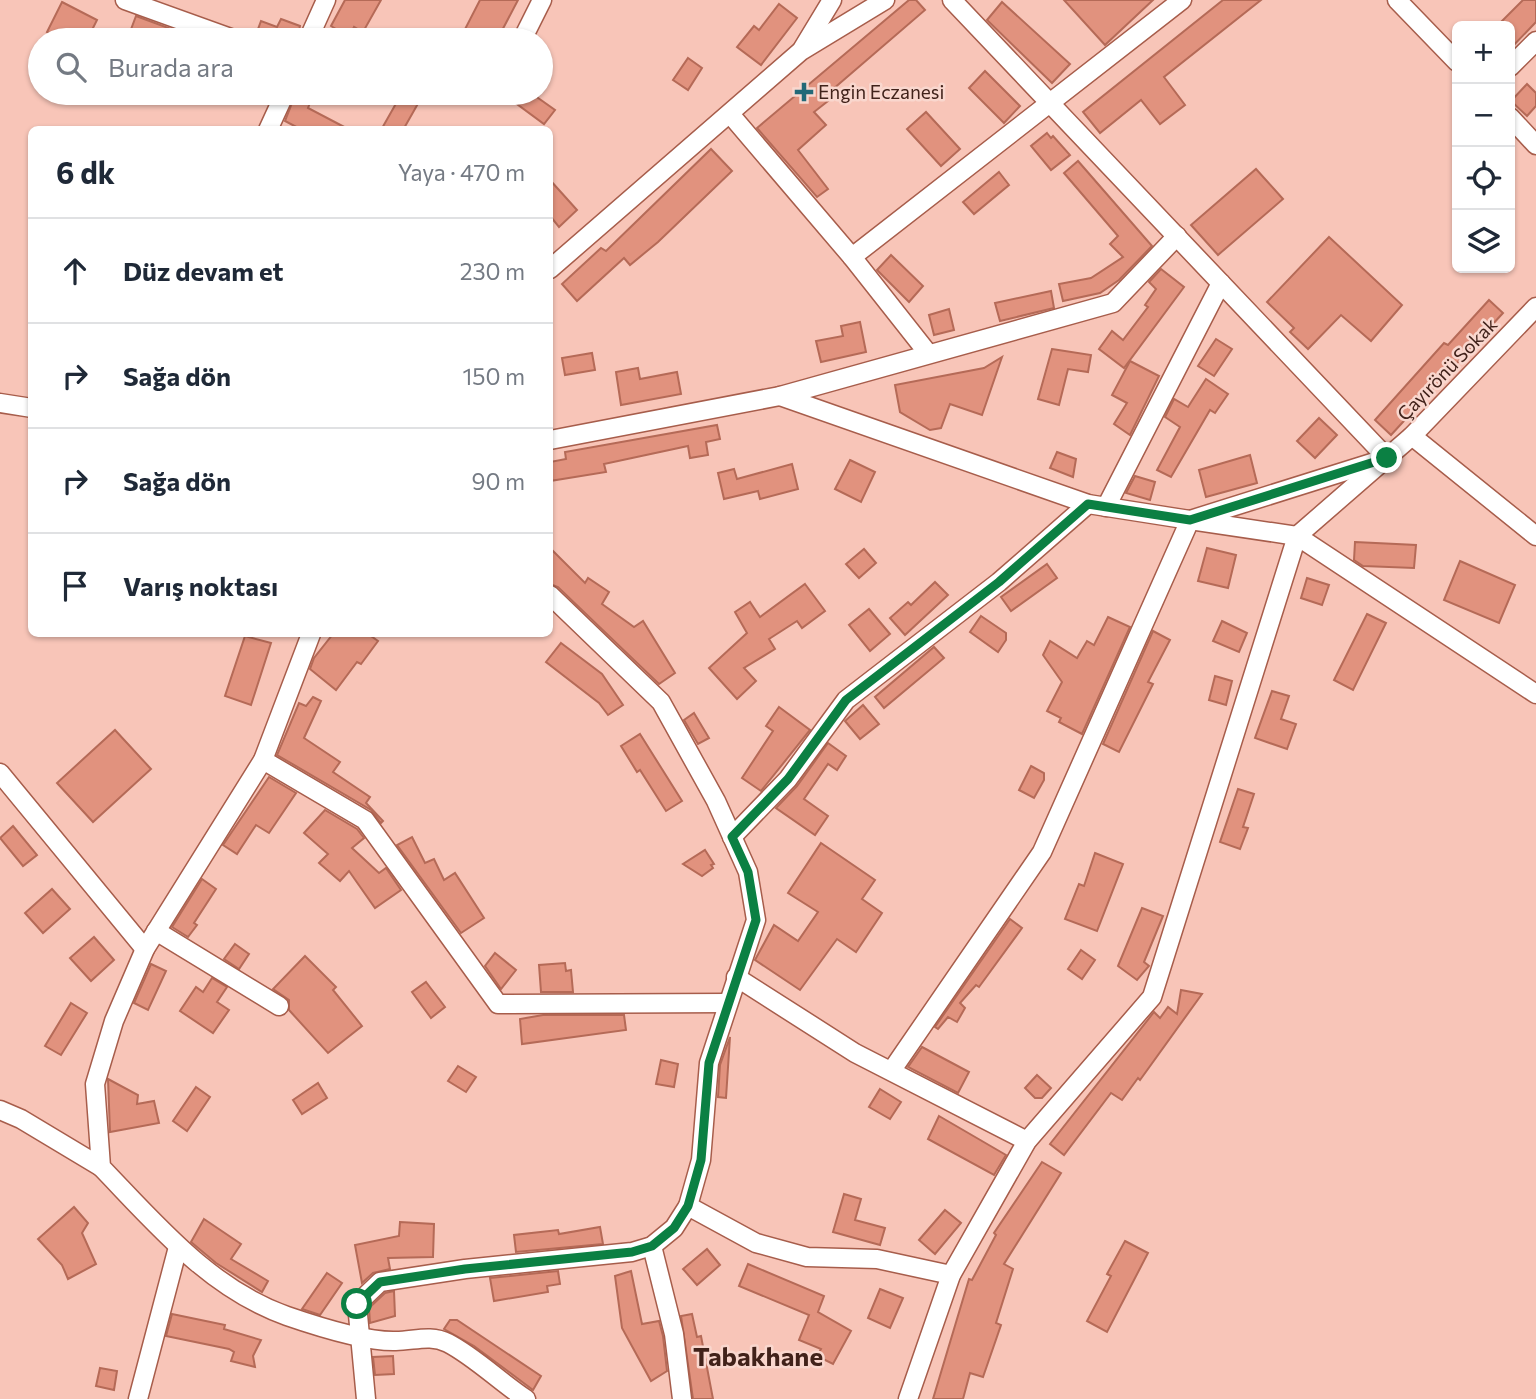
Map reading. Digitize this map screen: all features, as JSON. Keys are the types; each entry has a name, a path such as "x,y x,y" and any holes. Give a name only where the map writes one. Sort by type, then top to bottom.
{"street":[{"path":"125,0 203,28"},
{"path":"313,28 326,0"},
{"path":"528,28 542,0"},
{"path":"801,51 832,0"},
{"path":"553,266 801,51 885,0"},
{"path":"892,1070 1042,852 1190,520 1387,458 951,0"},
{"path":"852,257 1048,101 1182,0"},
{"path":"1397,0 1452,57"},
{"path":"1515,62 1536,41"},
{"path":"270,126 279,105"},
{"path":"730,114 852,257 927,352"},
{"path":"1515,122 1536,145"},
{"path":"553,439 780,396 927,352 1113,303 1177,236"},
{"path":"732,837 788,779 846,700 1097,505 1222,283"},
{"name":"Çayırönü Sokak","path":"1297,536 1412,436 1536,307"},
{"path":"780,396 1097,505 1297,536 1536,694"},
{"path":"0,403 25,407"},
{"path":"0,419 25,407"},
{"path":"1412,436 1534,538"},
{"path":"908,1399 951,1275 1027,1141 1152,997 1297,536"},
{"path":"366,1399 357,1304 380,1282 465,1269 632,1252 652,1246 674,1228 688,1206 701,1160 709,1063 756,920 748,872 716,801 661,702 553,598"},
{"path":"101,1167 95,1084 114,1021 145,949 263,760 311,637"},
{"path":"263,760 365,820 498,1004 728,1003"},
{"path":"0,773 145,949"},
{"path":"156,932 279,1006"},
{"path":"736,977 855,1053 1027,1141"},
{"path":"0,1110 21,1119 101,1167 178,1247 236,1292 286,1315 362,1336 395,1342 425,1337 447,1342 526,1399"},
{"path":"688,1206 756,1243 807,1257 877,1259 951,1275"},
{"path":"652,1246 674,1334 682,1399"},
{"path":"138,1399 178,1247"}],"building":[{"path":"345,0 381,0 365,28 331,26"},
{"path":"480,0 518,0 503,28 466,28"},
{"path":"909,0 916,0 925,10 825,96 828,101 814,112 826,125 798,150 828,189 817,197 757,128"},
{"path":"1064,0 1153,0 1105,45"},
{"path":"1223,0 1261,0 1164,77 1185,105 1160,124 1141,100 1100,133 1083,112"},
{"path":"1523,0 1536,0 1536,22 1515,44 1515,21 1502,21"},
{"path":"62,2 97,20 93,28 49,28"},
{"path":"1002,2 1070,64 1052,83 987,20"},
{"path":"779,4 797,18 761,65 737,47 754,26 759,30"},
{"path":"136,16 168,28 132,28"},
{"path":"281,19 300,26 258,28 261,21 277,27"},
{"path":"688,58 702,68 688,90 673,80"},
{"path":"985,71 1020,106 1004,123 969,88"},
{"path":"1527,84 1536,93 1536,106 1527,116 1515,105 1515,97"},
{"path":"291,105 309,105 308,108 342,126 294,126 285,121"},
{"path":"395,105 417,105 405,126 383,126"},
{"path":"518,105 548,105 555,110 544,124"},
{"path":"926,112 960,149 941,166 907,129"},
{"path":"1047,133 1070,155 1051,170 1031,146"},
{"path":"711,149 732,171 658,242 630,265 624,258 577,301 562,284 601,248 606,251"},
{"path":"1078,161 1152,246 1119,280 1100,293 1063,301 1059,284 1091,278 1123,257 1110,244 1118,236 1064,173"},
{"path":"1256,169 1283,199 1218,255 1191,225"},
{"path":"999,172 1009,185 974,214 963,202"},
{"path":"553,183 577,210 559,227 553,220"},
{"path":"1329,237 1402,305 1371,341 1341,315 1308,349 1290,332 1294,328 1267,302"},
{"path":"891,255 923,286 909,302 877,270"},
{"path":"1161,269 1184,287 1124,368 1099,349 1112,331 1123,340 1148,307 1145,305 1156,289 1149,282"},
{"path":"1051,291 1054,308 1000,321 995,303"},
{"path":"1489,300 1503,313 1391,435 1375,420 1444,343 1448,345"},
{"path":"949,309 954,330 934,335 929,315"},
{"path":"860,322 866,352 821,362 816,341 843,336 841,326"},
{"path":"1216,339 1232,349 1214,376 1198,366"},
{"path":"1052,349 1091,355 1088,372 1068,369 1059,405 1038,399"},
{"path":"592,353 595,370 565,375 562,358"},
{"path":"1002,357 982,415 950,404 941,428 930,430 900,412 895,385 984,368"},
{"path":"1130,361 1159,376 1130,435 1114,424 1127,403 1112,395"},
{"path":"638,368 640,379 677,372 681,394 621,405 616,372"},
{"path":"1206,379 1228,394 1215,413 1210,410 1171,477 1157,470 1180,427 1165,417 1174,399 1188,407"},
{"path":"1319,418 1337,435 1315,458 1297,441"},
{"path":"717,425 720,439 706,442 708,455 690,458 688,446 604,464 606,472 553,481 553,461 566,459 565,452"},
{"path":"1057,452 1076,459 1073,477 1050,468"},
{"path":"1250,455 1257,483 1206,497 1199,470"},
{"path":"850,460 875,472 861,502 835,489"},
{"path":"792,464 798,489 760,499 758,491 724,499 718,473 734,469 737,479"},
{"path":"1135,476 1155,482 1150,500 1126,493"},
{"path":"1355,542 1416,545 1414,568 1363,566 1354,560"},
{"path":"1207,548 1236,555 1228,588 1198,581"},
{"path":"864,549 876,563 859,578 846,564"},
{"path":"553,551 585,583 588,578 609,592 602,604 634,627 643,621 675,673 659,684 553,585"},
{"path":"1460,561 1515,585 1499,623 1444,600"},
{"path":"1047,564 1057,578 1011,611 1001,597"},
{"path":"1307,578 1329,585 1322,605 1301,598"},
{"path":"935,582 948,595 905,635 890,618 908,602 911,605"},
{"path":"805,584 825,611 802,628 797,621 769,639 775,649 744,668 756,681 737,699 709,668 747,633 735,612 750,602 760,617"},
{"path":"869,609 890,634 870,651 849,625"},
{"path":"1367,614 1386,623 1353,690 1334,680"},
{"path":"981,616 1006,633 1006,640 998,652 970,632"},
{"path":"1108,617 1130,627 1082,734 1059,722 1061,718 1047,711 1062,682 1043,655 1050,641 1077,658 1087,641 1094,645"},
{"path":"1222,621 1247,633 1239,652 1213,641"},
{"path":"1153,631 1170,640 1148,682 1153,684 1119,752 1103,744"},
{"path":"245,637 271,643 251,705 225,696"},
{"path":"331,637 372,637 378,641 361,664 357,662 336,690 310,669 314,658"},
{"path":"561,643 602,674 623,705 608,715 599,703 546,662"},
{"path":"934,647 944,658 884,708 875,697"},
{"path":"1215,676 1232,681 1226,705 1209,700"},
{"path":"1272,691 1289,696 1281,719 1296,724 1287,749 1255,738"},
{"path":"313,697 321,701 304,738 340,762 333,772 370,797 366,803 383,821 381,823 371,810 277,755 299,703 306,706"},
{"path":"863,705 879,724 860,739 845,721"},
{"path":"779,707 810,730 761,791 742,778 773,731 766,726"},
{"path":"694,713 709,738 698,744 684,720"},
{"path":"115,730 151,769 93,822 57,783"},
{"path":"640,734 682,801 666,811 621,746"},
{"path":"828,743 846,756 837,770 828,764 804,799 828,816 815,835 776,808 797,786"},
{"path":"1031,766 1044,773 1044,780 1034,798 1019,790"},
{"path":"269,777 296,793 269,833 256,825 237,854 223,845"},
{"path":"1238,789 1254,794 1243,827 1248,828 1240,849 1220,842"},
{"path":"325,810 357,829 364,838 352,848 379,873 386,868 401,890 375,908 349,871 340,881 319,863 328,854 304,833"},
{"path":"13,826 37,855 23,866 0,838"},
{"path":"412,837 425,863 434,859 444,880 455,873 484,918 461,933 397,845"},
{"path":"821,843 875,880 862,899 882,913 856,952 837,939 800,990 755,960 774,925 798,941 818,912 788,893"},
{"path":"705,850 714,864 711,865 713,868 702,876 683,864"},
{"path":"1095,853 1123,864 1097,931 1065,919 1079,884 1084,886"},
{"path":"202,879 216,889 188,937 172,927"},
{"path":"52,889 70,909 43,933 25,913"},
{"path":"1142,908 1163,916 1144,962 1149,966 1137,980 1118,966"},
{"path":"1010,919 1022,928 979,987 976,985 960,1003 965,1008 957,1022 948,1017 938,1029 935,1027"},
{"path":"94,937 114,960 91,981 70,958"},
{"path":"235,944 249,954 239,969 224,959"},
{"path":"1081,950 1095,960 1082,979 1068,969"},
{"path":"495,953 516,970 501,989 485,966"},
{"path":"305,956 336,987 333,990 362,1026 328,1053 289,1010 289,1000 273,989"},
{"path":"565,963 566,971 571,970 573,992 541,992 539,965"},
{"path":"151,964 166,971 148,1010 134,1003"},
{"path":"212,978 227,987 217,1002 229,1010 213,1033 180,1011 196,987 203,992"},
{"path":"426,982 445,1007 431,1018 412,992"},
{"path":"1181,990 1202,994 1140,1080 1138,1078 1122,1100 1111,1093 1064,1155 1050,1144 1154,1012 1160,1018 1168,1007 1177,1014"},
{"path":"71,1003 87,1013 61,1055 45,1046"},
{"path":"543,1015 624,1015 626,1030 522,1044 520,1019"},
{"path":"730,1037 726,1098 718,1097 720,1065"},
{"path":"922,1047 969,1072 958,1093 908,1067"},
{"path":"661,1060 678,1064 674,1087 656,1084"},
{"path":"458,1066 476,1077 466,1092 448,1081"},
{"path":"1037,1075 1051,1088 1042,1098 1035,1098 1025,1088"},
{"path":"108,1079 138,1095 137,1104 154,1101 159,1123 110,1132"},
{"path":"318,1083 327,1098 302,1114 293,1100"},
{"path":"196,1087 210,1097 187,1131 173,1121"},
{"path":"880,1089 901,1102 890,1119 869,1107"},
{"path":"939,1116 1006,1155 994,1175 928,1139"},
{"path":"1042,1162 1061,1173 1004,1264 1013,1269 996,1323 1001,1325 983,1377 970,1373 963,1399 933,1399 969,1279 972,1280 996,1235 994,1233"},
{"path":"844,1194 861,1199 855,1220 885,1228 880,1245 833,1232"},
{"path":"74,1207 88,1223 82,1233 96,1264 68,1279 62,1265 38,1239"},
{"path":"945,1210 961,1223 935,1254 919,1240"},
{"path":"204,1219 241,1244 231,1259 268,1281 262,1292 216,1263 191,1242"},
{"path":"400,1222 434,1224 433,1257 388,1258 390,1269 373,1273 362,1283 355,1245 399,1236"},
{"path":"600,1227 603,1244 516,1252 514,1235 558,1230 559,1234"},
{"path":"1125,1241 1148,1253 1107,1332 1087,1321 1111,1276 1107,1274"},
{"path":"707,1249 720,1265 697,1285 683,1269"},
{"path":"748,1264 824,1296 818,1312 851,1331 833,1364 817,1356 821,1349 799,1340 809,1315 739,1286"},
{"path":"558,1271 560,1284 547,1286 548,1292 494,1301 490,1278"},
{"path":"631,1271 642,1324 659,1321 663,1336 667,1371 651,1381 622,1328 615,1276"},
{"path":"327,1273 342,1283 320,1315 302,1309"},
{"path":"880,1289 903,1298 890,1328 868,1318"},
{"path":"394,1291 395,1316 370,1323 369,1308 385,1293"},
{"path":"172,1314 225,1325 224,1329 261,1340 253,1356 255,1367 231,1361 234,1352 229,1349 166,1336"},
{"path":"692,1314 697,1337 701,1336 713,1399 693,1399 681,1316"},
{"path":"450,1320 457,1320 541,1376 533,1390 474,1346 444,1329"},
{"path":"393,1356 394,1374 375,1375 373,1357"},
{"path":"100,1368 117,1371 114,1390 96,1386"}],"place":[{"name":"Engin Eczanesi","path":"804,92"}],"district":[{"name":"Tabakhane","path":"758,1357"}],"route":[{"path":"357,1304 380,1282 465,1269 632,1252 652,1246 674,1228 688,1206 701,1160 709,1063 756,920 748,872 732,837 788,779 846,700 999,582 1088,504 1190,520 1387,458"}]}
